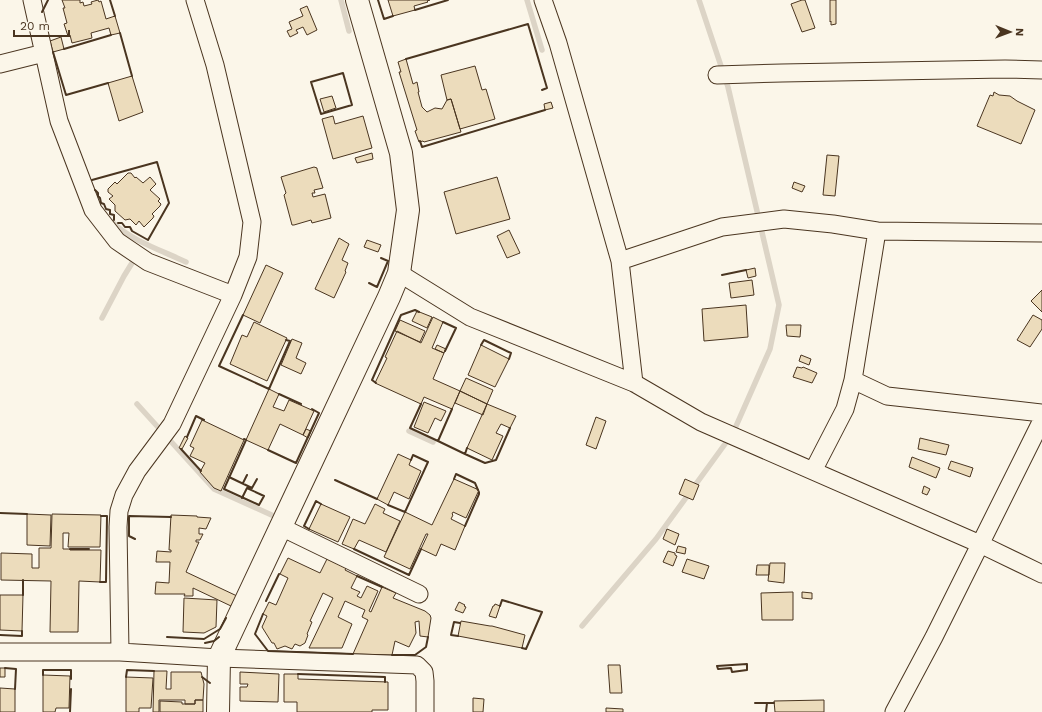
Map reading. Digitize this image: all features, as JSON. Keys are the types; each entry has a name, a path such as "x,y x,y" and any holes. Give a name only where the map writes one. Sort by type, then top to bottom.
{"main road":[{"path":"218,712 219,658 389,297 398,273 408,210 401,153 357,0"}],"street":[{"path":"32,0 59,121 93,210 117,241 148,262 233,295"},
{"path":"120,652 118,527 119,511 124,495 137,471 172,424 233,295 248,257 252,222 214,65 195,0"},
{"path":"543,0 558,43 620,260 634,383"},
{"path":"0,64 44,52"},
{"path":"718,75 782,72 997,69 1042,70"},
{"path":"620,260 722,227 784,219 833,224 877,231 1042,233"},
{"path":"813,471 845,409 853,380 877,231"},
{"path":"398,273 470,317 634,383 701,422 980,544 1042,574"},
{"path":"853,380 887,396 1042,413"},
{"path":"894,712 934,637 1042,420"},
{"path":"282,527 419,594"},
{"path":"0,652 120,652 219,658 417,665 424,672 425,712"}],"building":[{"path":"62,0 80,0 80,3 83,2 84,6 92,4 91,2 98,0 99,2 101,1 106,19 115,16 120,33 111,35 109,28 91,33 92,38 72,43 70,35 68,36 64,24 67,23 63,8 65,8"},
{"path":"388,0 430,0 414,6 415,10 393,16"},
{"path":"805,0 815,28 802,32 791,4"},
{"path":"830,0 836,0 836,24 831,25 831,21 830,22"},
{"path":"307,6 317,30 307,35 303,27 296,30 298,33 290,37 287,31 292,29 289,22 303,16 300,9"},
{"path":"61,37 64,49 53,52 50,41"},
{"path":"406,59 413,84 417,82 422,107 427,112 435,108 442,109 447,100 451,99 461,132 419,142 415,131 417,130 399,72 401,72 398,62"},
{"path":"475,66 482,90 486,89 495,119 460,129 451,99 447,100 441,75"},
{"path":"132,76 143,112 119,121 108,83"},
{"path":"994,92 999,95 1010,96 1035,110 1021,144 977,126 990,95 993,96"},
{"path":"332,96 336,108 324,112 320,99"},
{"path":"551,102 553,108 545,110 544,104"},
{"path":"333,116 335,124 363,116 372,148 333,159 322,119"},
{"path":"372,153 373,159 357,163 355,158"},
{"path":"827,155 839,156 835,196 823,195"},
{"path":"314,167 317,168 323,188 314,190 315,193 312,193 313,197 325,194 331,218 312,223 311,220 292,225 284,195 286,193 281,177"},
{"path":"128,173 131,173 135,178 136,177 143,183 150,177 156,184 150,190 160,199 158,201 161,204 152,214 154,216 153,218 144,227 139,221 136,225 130,219 125,220 115,211 115,205 109,199 113,196 108,192 108,189 115,182 117,184"},
{"path":"497,177 510,219 456,234 444,192"},
{"path":"794,182 805,186 802,192 792,188"},
{"path":"509,230 520,253 507,258 497,236"},
{"path":"339,238 349,244 342,260 348,263 346,272 334,298 315,289"},
{"path":"367,240 381,245 378,252 364,247"},
{"path":"266,265 283,273 260,323 243,315"},
{"path":"755,268 756,276 748,278 746,270"},
{"path":"752,280 754,295 731,298 729,283"},
{"path":"1042,290 1042,312 1031,301"},
{"path":"746,305 748,337 704,341 702,309"},
{"path":"417,311 432,317 427,328 412,321"},
{"path":"1033,315 1042,320 1042,329 1030,347 1017,340"},
{"path":"433,317 443,322 432,348 444,353 433,379 460,391 452,409 424,397 421,404 375,383 387,358 385,357 397,331 421,343"},
{"path":"400,320 425,331 420,342 395,331"},
{"path":"254,322 287,338 267,381 230,364 242,335 247,337"},
{"path":"786,325 801,325 800,337 787,336"},
{"path":"292,339 302,343 296,358 306,363 301,374 281,365"},
{"path":"437,345 446,349 444,353 435,349"},
{"path":"481,345 509,359 495,387 468,375"},
{"path":"801,355 811,359 809,365 799,361"},
{"path":"797,367 803,367 817,373 812,383 793,377"},
{"path":"466,378 493,390 487,404 460,391"},
{"path":"269,389 279,394 273,407 284,411 289,400 314,411 303,435 280,424 268,450 246,440"},
{"path":"460,391 487,404 483,415 455,403"},
{"path":"424,402 446,411 441,421 435,418 428,433 414,427"},
{"path":"487,404 516,416 510,428 501,424 496,433 503,436 492,460 467,448"},
{"path":"596,417 606,421 596,449 586,445"},
{"path":"202,420 244,440 221,491 214,488 200,472 205,463 190,456 194,448 190,446"},
{"path":"306,429 311,431 308,438 303,435"},
{"path":"185,436 188,438 182,449 179,448"},
{"path":"920,438 949,445 946,455 918,449"},
{"path":"398,454 411,460 409,465 421,471 409,499 394,492 388,505 377,499"},
{"path":"912,457 940,468 936,478 909,467"},
{"path":"951,461 973,468 970,477 948,469"},
{"path":"454,479 479,490 466,518 453,512 452,514 451,519 465,526 455,550 441,544 436,556 421,549 428,534 426,534 410,569 384,557 405,512 432,525"},
{"path":"685,479 699,485 693,500 679,494"},
{"path":"924,486 930,489 927,495 922,493"},
{"path":"321,504 350,517 338,542 309,529"},
{"path":"375,504 385,509 383,513 400,521 386,552 359,540 354,549 342,544 353,519 365,524"},
{"path":"27,514 51,515 50,546 27,545"},
{"path":"52,514 101,515 100,547 68,547 69,533 63,533 63,549 101,550 100,582 79,581 78,632 50,632 51,581 1,580 1,553 32,554 32,568 39,568 39,548 51,548"},
{"path":"171,515 211,518 206,529 199,528 199,534 203,534 200,540 196,540 196,542 199,542 186,572 237,596 231,606 193,588 193,596 184,596 185,594 155,594 156,582 169,583 170,562 156,562 157,551 171,552 171,550 169,550"},
{"path":"667,529 679,534 675,545 663,539"},
{"path":"678,546 686,548 685,554 676,552"},
{"path":"668,551 675,553 677,556 673,566 663,562"},
{"path":"288,558 320,573 327,559 346,568 345,570 357,576 351,588 360,592 357,596 361,598 367,586 378,591 369,611 371,612 382,587 396,593 393,598 425,611 430,615 431,618 428,637 420,636 419,621 415,622 416,633 409,647 395,641 392,655 353,654 368,620 362,617 365,610 345,601 338,617 352,624 342,648 309,648 333,598 323,593 310,621 312,622 305,643 300,646 295,644 292,649 285,646 277,649 262,627 267,616 263,614 269,602 276,605 288,578 280,574"},
{"path":"687,559 709,566 704,579 682,572"},
{"path":"770,563 785,563 784,583 768,581"},
{"path":"757,565 769,565 769,575 756,575"},
{"path":"793,592 793,620 762,620 761,593"},
{"path":"802,592 812,593 812,599 802,598"},
{"path":"0,595 23,595 22,631 0,630"},
{"path":"184,598 217,600 216,627 204,633 183,632"},
{"path":"459,602 466,607 463,613 455,610"},
{"path":"495,604 500,606 496,618 489,616"},
{"path":"461,621 492,626 525,635 522,648 458,636"},
{"path":"608,665 620,665 622,693 610,693"},
{"path":"0,668 5,668 5,677 0,677"},
{"path":"154,671 167,671 166,689 171,689 171,672 201,672 204,684 203,700 195,700 195,704 185,704 185,700 159,700 159,712 153,712"},
{"path":"240,672 279,674 278,702 240,701 240,687 247,687 248,684 240,684"},
{"path":"284,674 298,674 298,679 388,682 388,710 372,710 372,712 297,712 297,702 284,702"},
{"path":"43,675 70,676 69,708 56,708 55,712 43,712"},
{"path":"126,677 153,678 151,708 139,708 139,712 126,712"},
{"path":"0,688 15,689 15,712 0,712"},
{"path":"473,698 484,699 483,712 473,712"},
{"path":"195,700 203,700 203,712 160,712 160,701 195,704"},
{"path":"824,700 824,712 775,712 774,701"},
{"path":"606,708 623,709 623,712 606,712"}],"waterway":[{"path":"341,0 349,31"},
{"path":"527,0 542,50"},
{"path":"582,626 656,539 733,433 770,349 779,305 728,87 699,0"},
{"path":"112,222 137,240 186,262"},
{"path":"102,318 132,263"},
{"path":"137,404 214,489 276,517 275,520"},
{"path":"409,431 433,442"}],"wall":[{"path":"42,12 48,0"},
{"path":"110,0 115,16"},
{"path":"378,0 384,19 393,16"},
{"path":"415,10 448,0"},
{"path":"406,59 528,24 547,88 542,90"},
{"path":"120,33 132,76"},
{"path":"64,49 111,35"},
{"path":"53,52 66,95 108,83"},
{"path":"343,73 352,105 321,114 311,82 343,73"},
{"path":"420,141 422,147 545,110"},
{"path":"92,180 157,162 169,203 148,240 132,231 130,227 125,227 122,223 118,223"},
{"path":"95,190 98,193 101,203 104,204 106,209 110,210 110,214 114,215 114,220"},
{"path":"369,283 377,287 388,261 381,258"},
{"path":"722,275 746,270"},
{"path":"376,383 372,380 401,315 415,310 419,312"},
{"path":"243,315 219,366 269,389 290,341 286,340"},
{"path":"443,322 456,328 445,351"},
{"path":"481,345 484,340 511,353 509,359"},
{"path":"279,394 301,404"},
{"path":"421,404 410,428 438,441 452,409"},
{"path":"268,450 296,463 319,413 312,409"},
{"path":"187,437 196,416 204,420"},
{"path":"467,448 465,454 485,463 496,460 510,428"},
{"path":"242,498 247,488 264,496 259,505 224,489 246,440 244,439"},
{"path":"438,441 465,454"},
{"path":"181,449 201,471"},
{"path":"388,505 405,512 428,462 413,455 411,460"},
{"path":"454,479 456,474 475,483 478,490"},
{"path":"243,483 247,475"},
{"path":"229,477 252,488 257,479"},
{"path":"335,480 377,499"},
{"path":"465,526 479,492"},
{"path":"309,529 304,526 316,501 321,504"},
{"path":"0,513 27,514"},
{"path":"100,582 106,582 107,516 101,516"},
{"path":"135,539 129,536 129,516 171,517"},
{"path":"70,549 89,549"},
{"path":"354,549 409,575 421,549"},
{"path":"266,601 279,574"},
{"path":"357,576 382,587"},
{"path":"23,580 23,595"},
{"path":"500,606 502,600 542,612 526,649 522,648"},
{"path":"263,614 255,634 268,651 353,654"},
{"path":"167,637 204,639 220,629 226,618"},
{"path":"458,636 451,635 454,622 460,623"},
{"path":"0,635 22,636 22,631"},
{"path":"205,643 214,641 219,637"},
{"path":"392,655 415,655 426,647 428,637"},
{"path":"747,664 747,670 732,672 731,668 718,669 717,666 747,664"},
{"path":"5,668 16,669 15,689"},
{"path":"43,675 43,670 71,670 71,679"},
{"path":"126,677 127,670 154,671"},
{"path":"298,674 385,677 385,682"},
{"path":"202,677 210,683"},
{"path":"70,712 71,689"},
{"path":"755,703 774,703"},
{"path":"766,712 767,703"}]}
